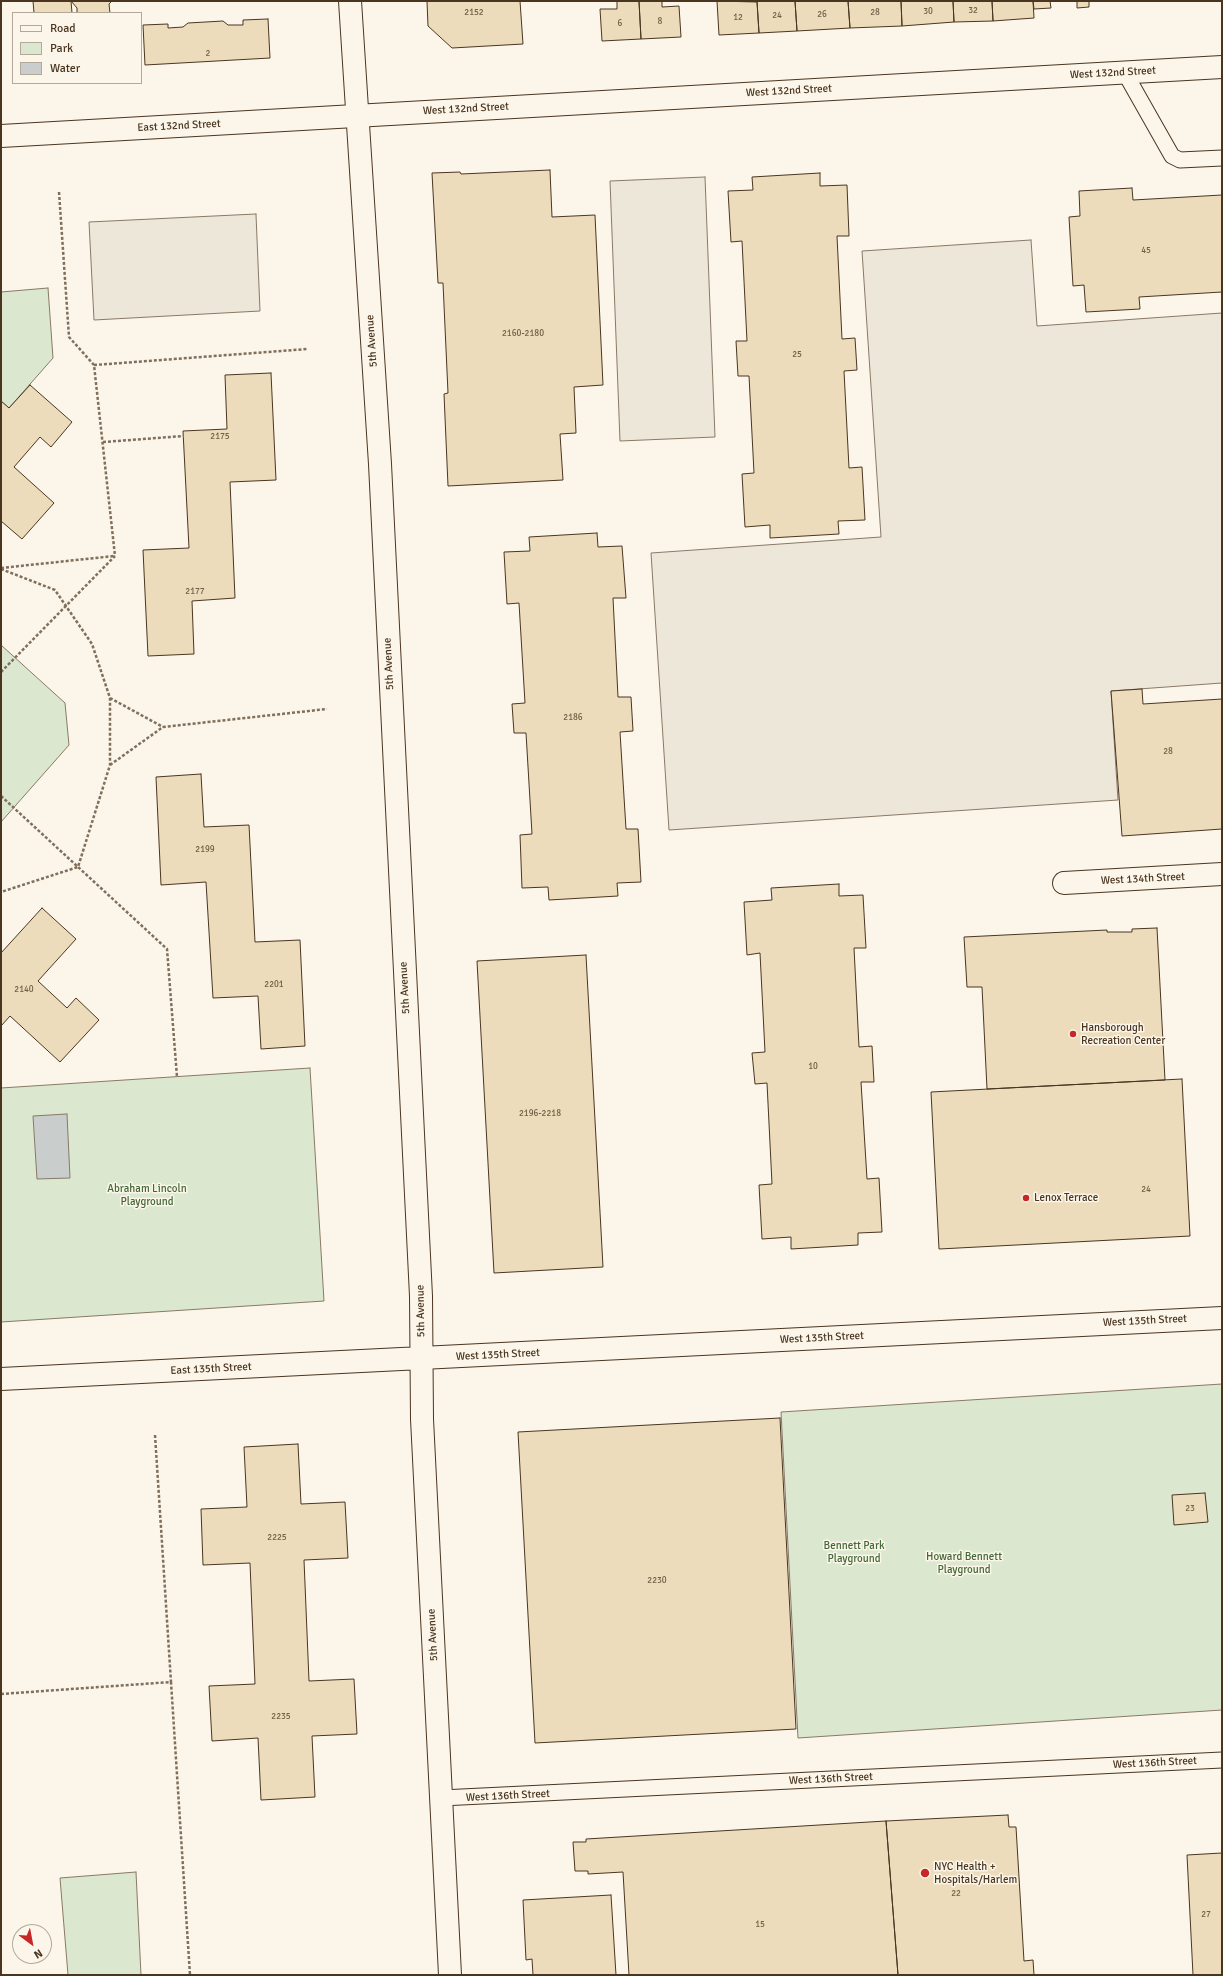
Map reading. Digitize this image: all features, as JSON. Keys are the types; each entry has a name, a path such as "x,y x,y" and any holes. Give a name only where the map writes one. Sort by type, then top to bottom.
{"street":[{"name":"5th Avenue","path":"350,1 356,115 380,464 421,1296 422,1419 450,1975"},
{"name":"West 132nd Street","path":"356,115 1222,67"},
{"name":"East 132nd Street","path":"1,136 356,115"},
{"name":"West 134th Street","path":"1064,883 1222,874"},
{"name":"West 135th Street","path":"421,1359 1222,1318"},
{"name":"East 135th Street","path":"1,1379 421,1359"}],"lane":[{"path":"1125,73 1172,156 1180,160 1222,158"},
{"name":"West 136th Street","path":"441,1798 1222,1760"}],"path":[{"path":"58,192 69,337 94,365 115,556"},
{"path":"94,365 308,349"},
{"path":"103,442 184,436"},
{"path":"1,568 115,556"},
{"path":"1,672 115,556"},
{"path":"1,568 55,590 92,644 110,698 110,765 78,867"},
{"path":"110,698 163,727"},
{"path":"110,765 163,727 327,709"},
{"path":"1,796 167,949 177,1076"},
{"path":"1,892 78,867"},
{"path":"155,1435 190,1975"},
{"path":"1,1694 171,1682"}],"green space":[{"path":"48,288 53,358 9,408 1,401 1,292"},
{"path":"1,645 65,703 69,745 1,822"},
{"name":"Abraham Lincoln Playground","path":"310,1068 324,1301 1,1322 1,1088"},
{"name":"Howard Bennett Playground","path":"1222,1384 1222,1710 798,1738 781,1412"},
{"path":"136,1872 141,1975 68,1975 60,1878"}],"shaded area":[{"path":"705,177 715,437 620,441 610,181"},
{"path":"256,214 260,311 94,320 89,222"},
{"path":"1031,240 1037,326 1222,313 1222,683 1111,691 1118,800 669,830 651,553 881,537 862,251"}],"water":[{"path":"67,1114 70,1178 37,1179 33,1116"}],"building":[{"path":"33,1 71,1 72,12 34,12"},
{"path":"71,1 112,1 109,4 110,12 77,12 77,8"},
{"path":"427,1 520,1 523,44 452,48 428,26"},
{"path":"617,1 639,1 641,39 602,41 600,9 617,9"},
{"path":"639,1 662,1 662,7 679,6 681,37 641,39"},
{"path":"717,1 757,2 759,33 719,35"},
{"path":"757,1 795,1 797,31 759,33"},
{"path":"795,1 848,1 850,28 797,31"},
{"path":"848,1 901,1 902,26 850,28"},
{"path":"901,1 953,1 954,22 902,26"},
{"path":"953,1 992,1 993,21 954,22"},
{"path":"992,1 1033,1 1034,18 993,21"},
{"path":"1033,1 1050,1 1051,8 1034,9"},
{"path":"1077,1 1089,1 1089,7 1077,8"},
{"path":"268,19 270,58 145,65 143,25 168,24 168,28 183,27 188,23 223,21 228,25 243,25 243,20"},
{"path":"550,170 552,217 595,215 603,385 574,387 576,433 560,434 563,480 448,486 444,394 448,393 443,283 438,283 432,173 460,172 461,174"},
{"path":"820,173 820,186 847,185 849,236 837,236 842,339 855,338 857,370 844,371 849,468 862,467 865,520 838,521 839,534 770,538 770,525 745,527 742,474 754,473 749,376 738,376 736,341 747,341 742,241 731,242 728,191 753,190 752,177"},
{"path":"1132,188 1133,200 1222,195 1222,292 1139,297 1140,309 1086,312 1084,285 1073,286 1069,217 1080,216 1079,191"},
{"path":"271,373 276,480 230,482 235,598 192,601 194,654 148,656 143,550 189,548 183,431 227,429 225,375"},
{"path":"30,385 72,422 51,447 40,437 14,467 54,503 22,539 1,521 1,401 9,408"},
{"path":"597,533 598,547 622,546 626,598 613,598 618,697 631,697 633,731 620,732 626,829 638,829 641,882 617,883 618,896 549,900 548,887 522,888 520,835 532,834 526,733 514,733 512,704 525,703 519,603 507,604 504,552 530,551 529,537"},
{"path":"1142,689 1143,704 1222,699 1222,829 1122,836 1111,691"},
{"path":"201,774 204,827 249,825 255,942 300,940 305,1046 261,1049 258,996 213,998 206,882 161,885 156,777"},
{"path":"839,884 839,896 863,895 866,948 854,948 859,1047 872,1046 874,1082 861,1082 867,1179 879,1178 882,1232 858,1233 858,1245 791,1249 791,1237 762,1239 759,1185 772,1184 767,1083 755,1084 752,1053 765,1052 760,953 747,955 744,902 772,900 771,888"},
{"path":"42,908 76,939 38,981 67,1008 76,998 99,1020 60,1062 10,1016 1,1026 1,953"},
{"name":"Hansborough Recreation Center","path":"1157,928 1165,1080 987,1089 982,987 967,987 964,937 1107,930 1107,932 1132,932 1132,929"},
{"path":"586,955 603,1267 494,1273 477,961"},
{"path":"1182,1079 1190,1236 939,1249 931,1092"},
{"path":"780,1418 796,1729 535,1743 518,1432"},
{"path":"298,1444 301,1504 345,1502 348,1558 304,1560 309,1681 354,1679 357,1734 312,1736 315,1797 261,1800 258,1738 212,1741 209,1686 255,1684 250,1563 203,1565 201,1509 247,1507 244,1447"},
{"path":"1205,1493 1208,1522 1174,1525 1172,1495"},
{"path":"1008,1815 1009,1827 1016,1827 1024,1961 1033,1960 1034,1975 898,1975 886,1821"},
{"path":"886,1821 898,1975 629,1975 623,1872 588,1874 588,1871 575,1871 573,1842 586,1842 586,1839"},
{"path":"1222,1853 1222,1975 1193,1975 1187,1855"},
{"path":"611,1895 616,1975 533,1975 532,1959 526,1960 523,1900"}],"place":[{"name":"Hansborough Recreation Center","path":"1073,1034"},
{"name":"Lenox Terrace","path":"1026,1198"},
{"name":"NYC Health + Hospitals/Harlem","path":"925,1873"}],"park label":[{"name":"Bennett Park Playground","path":"854,1552"}]}
